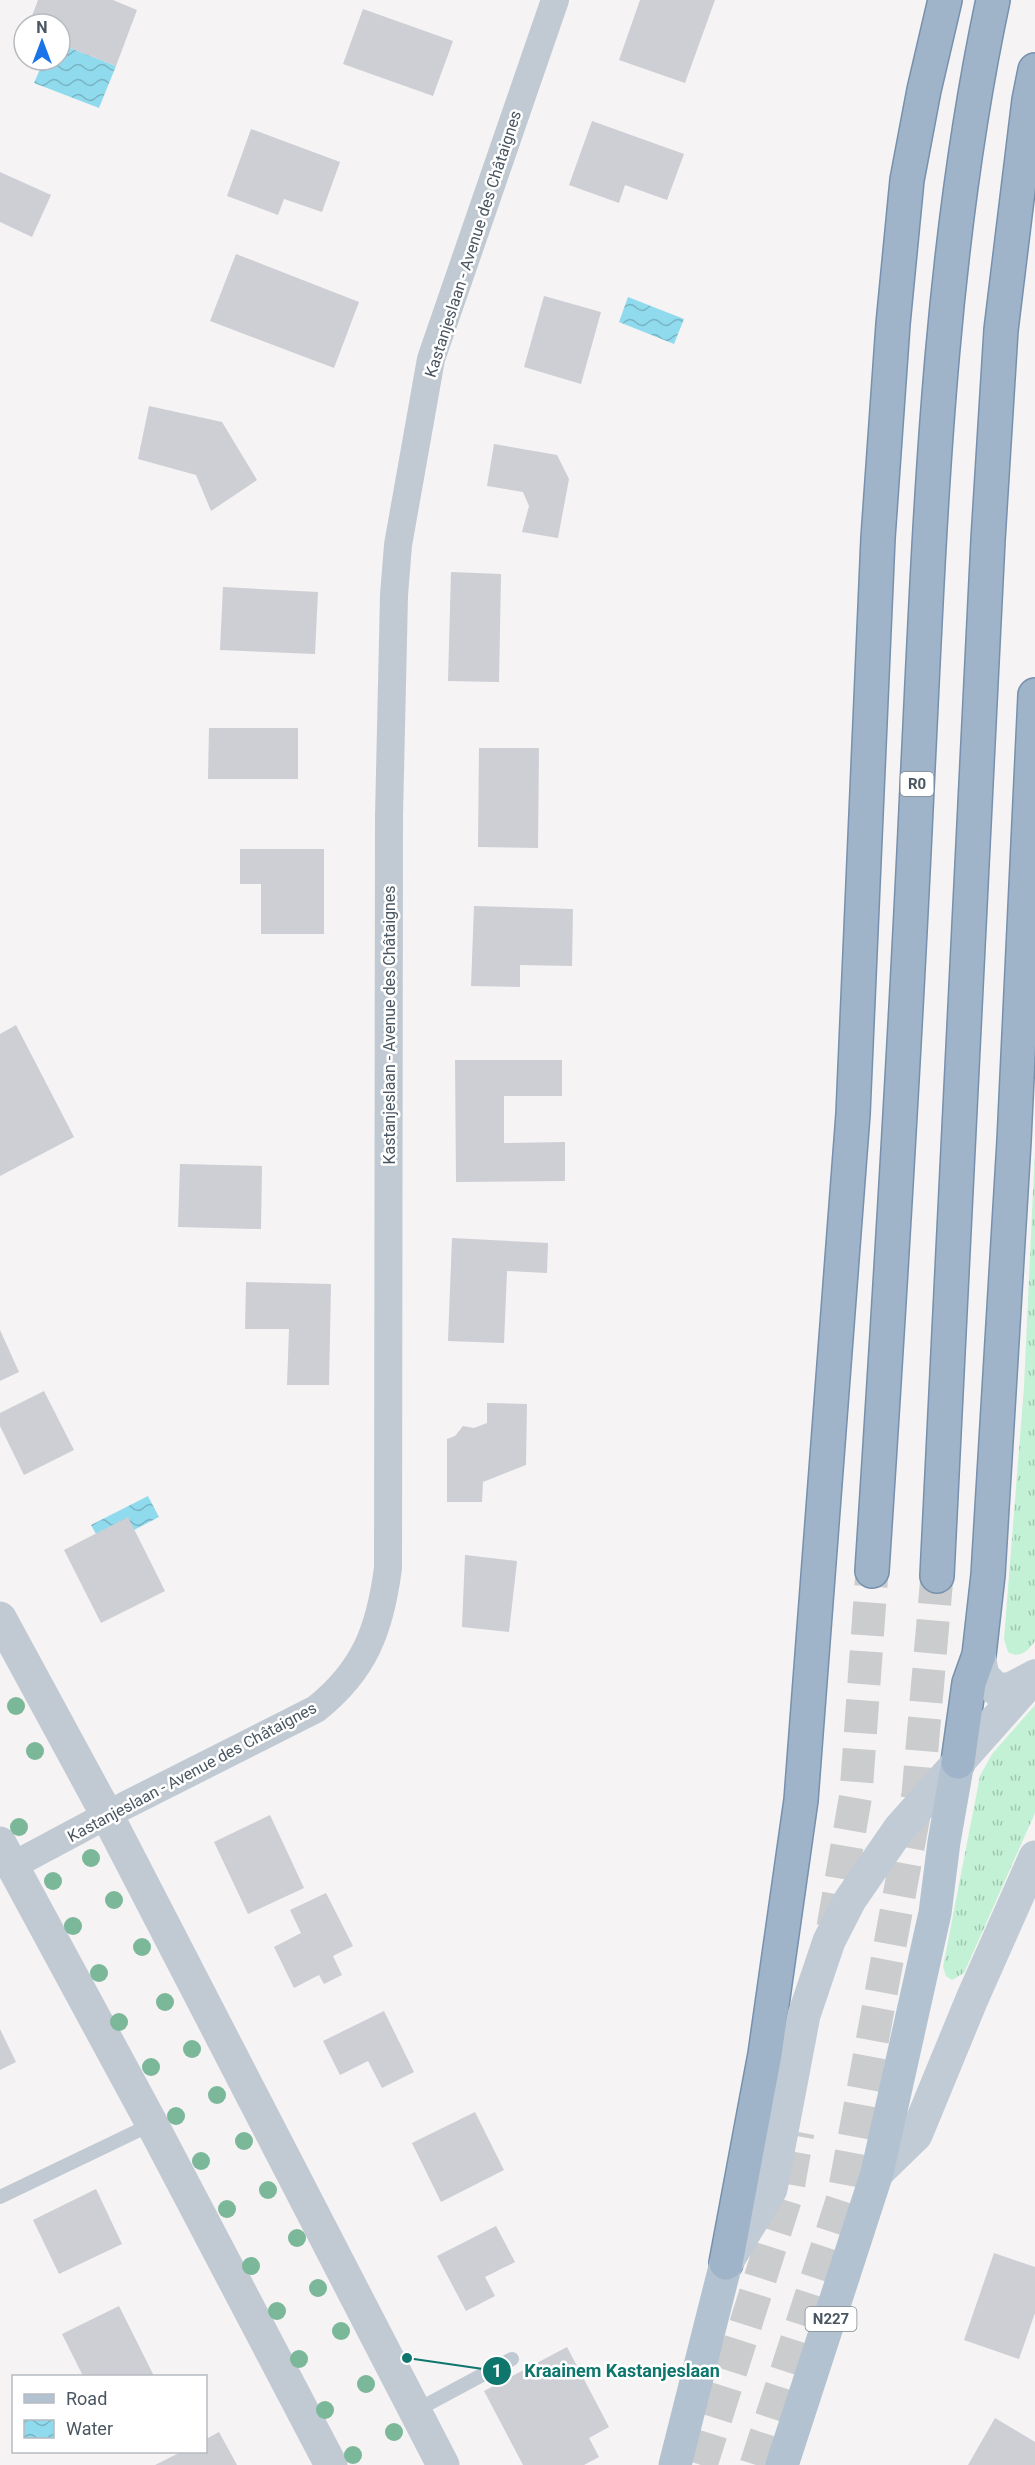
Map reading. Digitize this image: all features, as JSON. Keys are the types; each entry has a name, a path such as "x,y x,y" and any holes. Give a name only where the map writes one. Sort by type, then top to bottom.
{"highway":[{"path":"726,2263 765,2054 801,1800 853,1114 878,538 893,324 907,180 924,90 945,0"},
{"name":"R0","path":"872,1572 901,1116 929,542 945,327 973,97 993,0"},
{"path":"937,1576 988,528 1001,330 1029,100 1035,70"},
{"path":"958,1762 969,1683 980,1655 988,1575 1013,1152 1035,695"}],"main road":[{"path":"980,1655 983,1676 996,1689 1010,1689 1035,1676"},
{"path":"675,2465 726,2263 771,2189 804,2015 829,1941 872,1866 912,1815 1035,1676"},
{"path":"877,2173 935,1913 958,1762"},
{"name":"N227","path":"782,2465 877,2173 916,2135 972,1999 1035,1857"}],"street":[{"name":"Kastanjeslaan - Avenue des Châtaignes","path":"6,1855 107,1815 316,1709 337,1692 357,1669 383,1607 388,1568 389,816 394,596 398,544 431,359 555,0"},
{"path":"0,1618 107,1815 443,2465"},
{"path":"6,1855 152,2124 331,2465"}],"lane":[{"path":"0,2197 152,2124"},
{"path":"416,2411 512,2359"}],"green space":[{"path":"1035,1148 1035,1641 1027,1651 1016,1655 1008,1652 1004,1639 1024,1387"},
{"path":"1035,1705 1035,1813 964,1973 952,1980 946,1976 943,1967 980,1776 992,1754"}],"water":[{"path":"72,49 116,66 99,108 34,83 39,72 72,72"},
{"path":"628,297 684,319 674,344 619,322"},
{"path":"148,1496 159,1517 134,1530 96,1534 91,1525"}],"building":[{"path":"38,0 113,0 137,10 116,66 72,49 72,12 34,12"},
{"path":"640,0 715,0 685,83 619,60"},
{"path":"363,9 453,41 433,96 343,64"},
{"path":"592,121 684,154 667,200 625,185 619,203 569,185"},
{"path":"251,129 340,162 322,212 284,199 278,215 227,196"},
{"path":"0,172 51,195 32,237 0,222"},
{"path":"236,254 359,302 334,368 210,321"},
{"path":"544,296 601,312 581,384 524,367"},
{"path":"149,406 222,422 257,480 211,511 196,475 138,459"},
{"path":"494,444 557,455 569,479 558,538 522,532 529,506 523,492 487,486"},
{"path":"451,572 501,574 499,682 448,681"},
{"path":"223,587 318,592 315,654 220,650"},
{"path":"209,728 298,728 298,779 208,779"},
{"path":"479,748 539,748 538,848 478,847"},
{"path":"240,849 324,849 324,934 261,934 261,884 240,884"},
{"path":"474,906 573,909 572,966 520,965 520,987 471,986"},
{"path":"16,1025 74,1137 0,1176 0,1034"},
{"path":"455,1060 562,1060 562,1096 504,1096 504,1143 565,1142 565,1181 456,1182"},
{"path":"180,1164 262,1166 261,1229 178,1227"},
{"path":"452,1238 548,1243 547,1273 507,1271 504,1343 448,1341"},
{"path":"246,1282 331,1284 329,1385 287,1385 289,1329 245,1329"},
{"path":"0,1330 19,1372 0,1381"},
{"path":"44,1391 74,1450 24,1475 0,1426 0,1413"},
{"path":"487,1403 527,1404 526,1465 483,1482 482,1502 447,1502 447,1439 455,1436 463,1426 474,1428 487,1423"},
{"path":"128,1517 165,1591 101,1623 64,1550"},
{"path":"465,1555 517,1561 509,1632 462,1627"},
{"path":"270,1815 304,1888 248,1914 214,1842"},
{"path":"326,1893 353,1946 333,1956 342,1975 324,1984 319,1975 294,1988 274,1947 301,1933 290,1910"},
{"path":"384,2011 414,2072 382,2088 368,2061 340,2075 323,2041"},
{"path":"0,2029 16,2062 0,2070"},
{"path":"475,2112 504,2170 441,2202 412,2143"},
{"path":"96,2189 122,2244 59,2274 33,2220"},
{"path":"496,2226 515,2262 485,2277 495,2296 466,2311 437,2256"},
{"path":"994,2253 1035,2267 1035,2313 1019,2359 964,2340"},
{"path":"119,2306 154,2375 82,2375 62,2334"},
{"path":"567,2347 609,2427 589,2438 599,2457 584,2465 523,2465 484,2391"},
{"path":"995,2418 1035,2442 1035,2465 968,2465"},
{"path":"219,2432 237,2465 155,2465 179,2453 207,2453 207,2438"}],"tunnel":[{"path":"833,1927 856,1794 872,1571"},
{"path":"756,2465 843,2198 918,1794 937,1576"},
{"path":"701,2465 787,2194 798,2132"}],"place":[{"name":"Kraainem Kastanjeslaan","path":"407,2358"}]}
